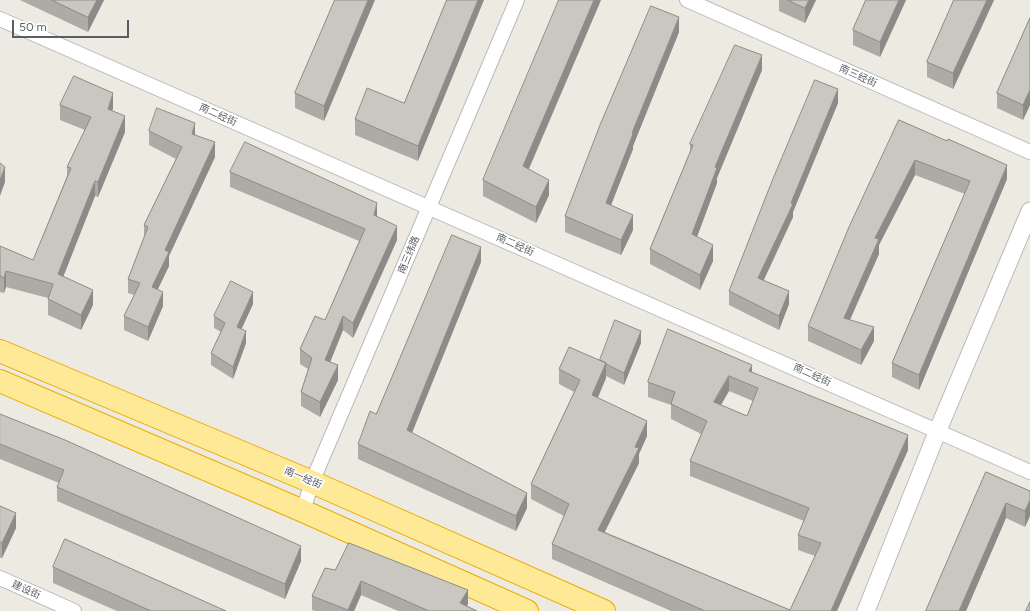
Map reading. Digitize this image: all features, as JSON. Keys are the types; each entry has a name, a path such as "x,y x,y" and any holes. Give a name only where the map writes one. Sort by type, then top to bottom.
{"highway":[{"name":"南一经街","path":"0,351 312,482 604,611"},
{"path":"0,381 303,511 526,611"}],"street":[{"name":"南三纬路","path":"303,511 312,482 517,0"},
{"name":"南三经街","path":"687,0 1030,152"},
{"name":"南二经街","path":"0,19 938,430 1030,472"},
{"path":"866,611 938,430 1030,211"},
{"name":"建设街","path":"0,578 74,611"}],"building":[{"path":"52,0 97,0 88,17"},
{"path":"335,0 368,0 324,106 295,93"},
{"path":"447,0 478,0 418,146 355,119 367,88 404,103"},
{"path":"559,0 594,0 523,166 549,180 536,207 483,180"},
{"path":"788,0 809,0 805,8"},
{"path":"866,0 899,0 880,42 853,30"},
{"path":"954,0 987,0 953,73 927,62"},
{"path":"651,6 679,17 632,133 633,134 606,203 633,215 621,240 565,216 600,125"},
{"path":"1030,18 1030,90 1023,105 997,93"},
{"path":"735,45 762,55 715,167 717,168 692,234 713,245 700,275 650,249 693,145 690,144"},
{"path":"74,76 113,93 108,109 125,116 98,182 95,181 58,274 93,290 81,315 48,299 53,284 6,271 4,278 0,276 0,246 33,260 71,168 67,167 91,117 60,105"},
{"path":"815,80 838,89 791,203 793,204 758,278 789,291 779,316 729,291 772,181"},
{"path":"157,108 195,123 192,134 215,142 165,250 169,252 152,287 163,292 148,327 124,316 140,283 128,279 148,227 144,225 182,147 149,131"},
{"path":"899,120 947,141 948,139 1007,165 919,375 892,363 970,181 915,160 875,238 879,239 844,318 874,327 861,350 808,326 849,227"},
{"path":"245,142 377,203 374,215 397,226 353,323 343,316 325,360 338,365 320,402 301,392 312,358 300,349 315,316 325,320 365,229 230,172"},
{"path":"0,163 5,167 0,180"},
{"path":"452,235 481,247 407,430 527,493 516,516 358,444 370,411 376,414"},
{"path":"231,281 253,292 237,327 246,331 233,367 211,353 225,323 214,316"},
{"path":"615,320 641,331 624,373 600,360"},
{"path":"668,329 752,365 749,371 908,435 831,611 705,611 552,544 569,504 531,484 580,380 559,369 569,347 606,363 592,395 647,421 635,447 639,448 598,530 790,610 821,543 798,535 809,508 690,461 707,421 671,404 675,392 648,382","holes":["729,376 758,388 747,416 714,402"]},
{"path":"0,414 65,440 301,546 285,584 57,487 64,470 0,444"},
{"path":"986,472 1030,491 1030,500 1025,511 1006,503 959,611 926,611"},
{"path":"0,506 16,513 2,543 0,542"},
{"path":"65,539 226,611 151,611 53,567"},
{"path":"349,543 468,590 460,603 477,611 429,611 361,581 348,610 312,596 325,568 335,570"},
{"path":"1030,602 1030,611 1026,611"}]}
